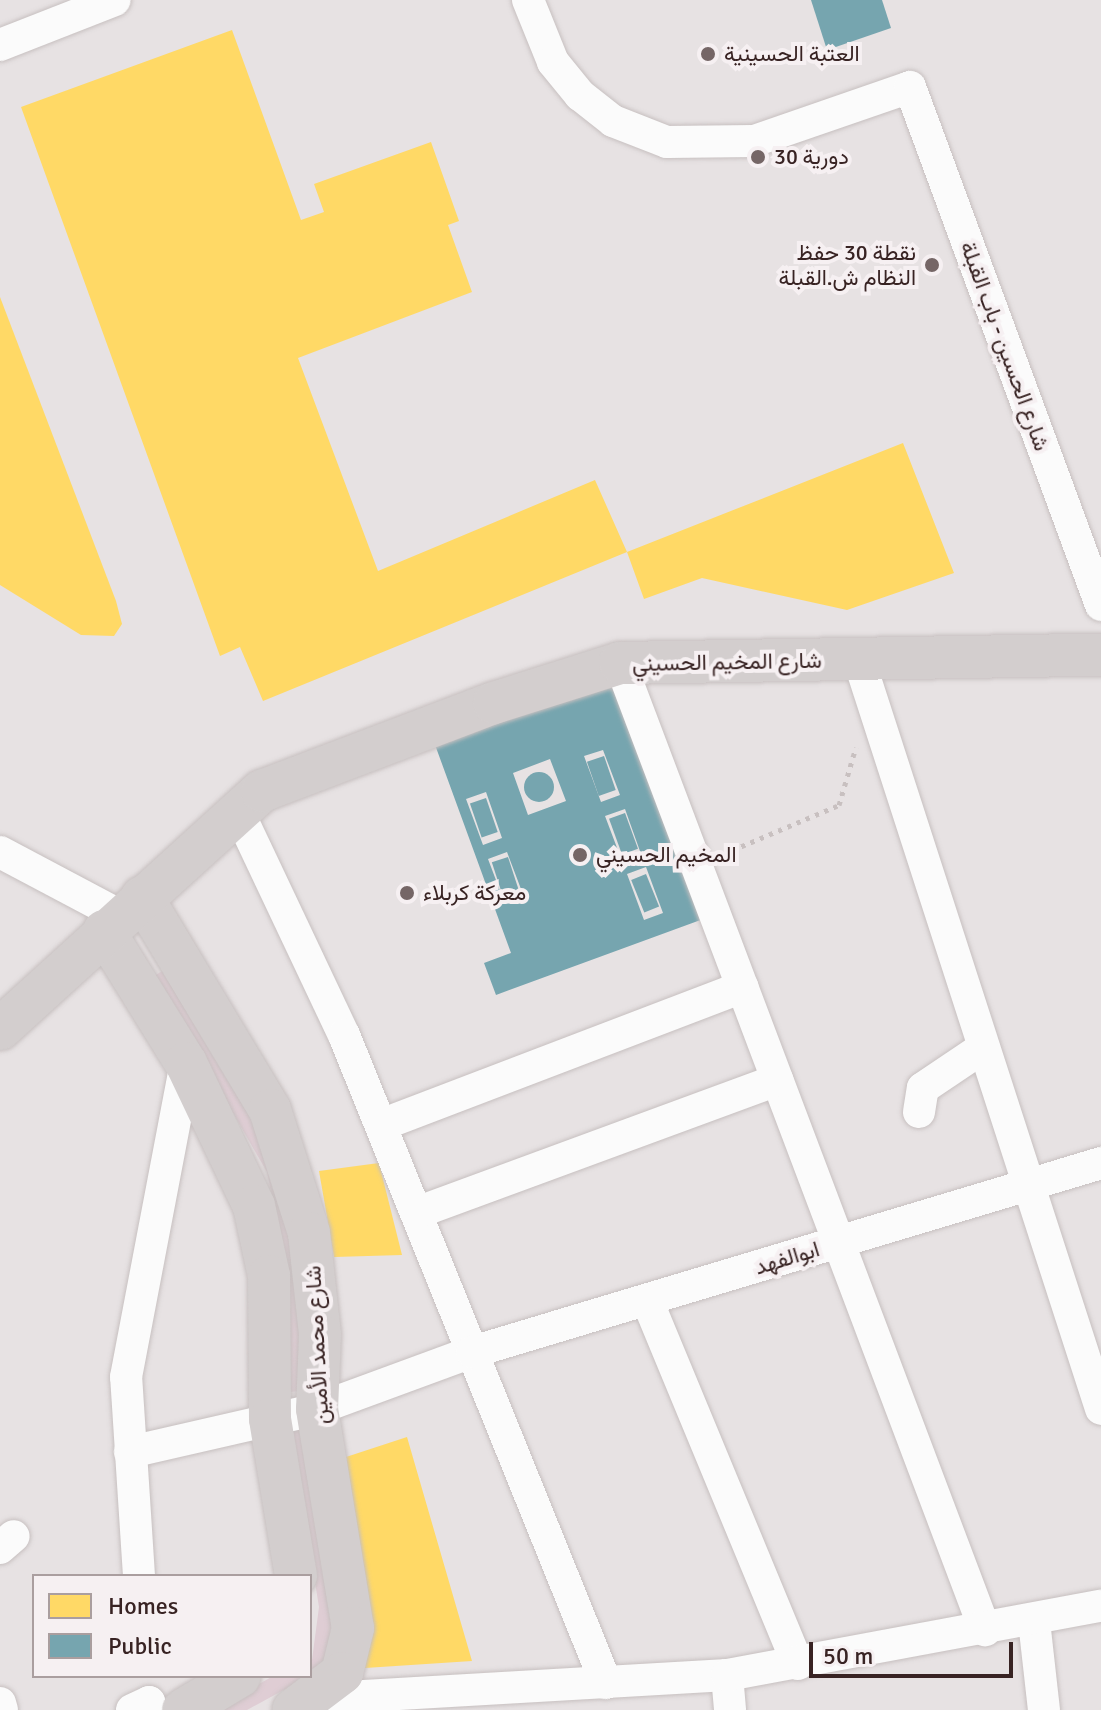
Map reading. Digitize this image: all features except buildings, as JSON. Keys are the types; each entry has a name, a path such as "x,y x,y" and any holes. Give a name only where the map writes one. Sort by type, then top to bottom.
{"main road":[{"name":"شارع المخيم الحسيني","path":"0,1029 237,809 262,791 620,663 865,678 1101,655"},
{"name":"شارع محمد الأمين","path":"122,915 186,1063 243,1175 262,1237 271,1310 270,1419 296,1574"},
{"name":"شارع محمد الأمين","path":"122,915 246,1063 290,1161 316,1273 317,1409 353,1628 342,1673 307,1706"},
{"path":"152,1702 233,1678"}],"street":[{"path":"0,45 115,0"},
{"name":"شارع الحسين - باب القبلة","path":"528,0 553,62 580,95 613,121 667,142 754,141 910,87 1101,605"},
{"path":"620,663 985,1630"},
{"path":"865,678 1101,1409"},
{"path":"237,809 381,1125 606,1683"},
{"path":"0,852 122,915"},
{"path":"381,1125 743,987"},
{"path":"919,1112 923,1088 984,1047"},
{"path":"139,1574 130,1452 131,1334 186,1063"},
{"path":"416,1213 777,1080"},
{"name":"ابوالفهد","path":"317,1409 472,1352 1101,1163"},
{"path":"647,1300 798,1664"},
{"path":"130,1452 317,1409"},
{"path":"307,1706 566,1697 606,1683 727,1675 798,1664 1101,1606"},
{"path":"1034,1621 1044,1710"},
{"path":"727,1675 730,1710"},
{"path":"0,1703 2,1710"}],"path":[{"path":"697,865 839,805 865,678"}],"shaded area":[{"path":"166,969 215,1046 289,1197 306,1390 291,1392 289,1276 267,1172 154,976"},
{"path":"305,1425 333,1597 332,1654 312,1673 319,1607 290,1427"},
{"path":"270,1678 305,1678 247,1710 214,1710"}],"place":[{"name":"العتبة الحسينية","path":"708,54"},
{"name":"دورية 30","path":"758,157"},
{"name":"نقطة 30 حفظ النظام ش.القبلة","path":"932,265"},
{"name":"المخيم الحسيني","path":"580,855"},
{"name":"معركة كربلاء","path":"407,893"}]}
